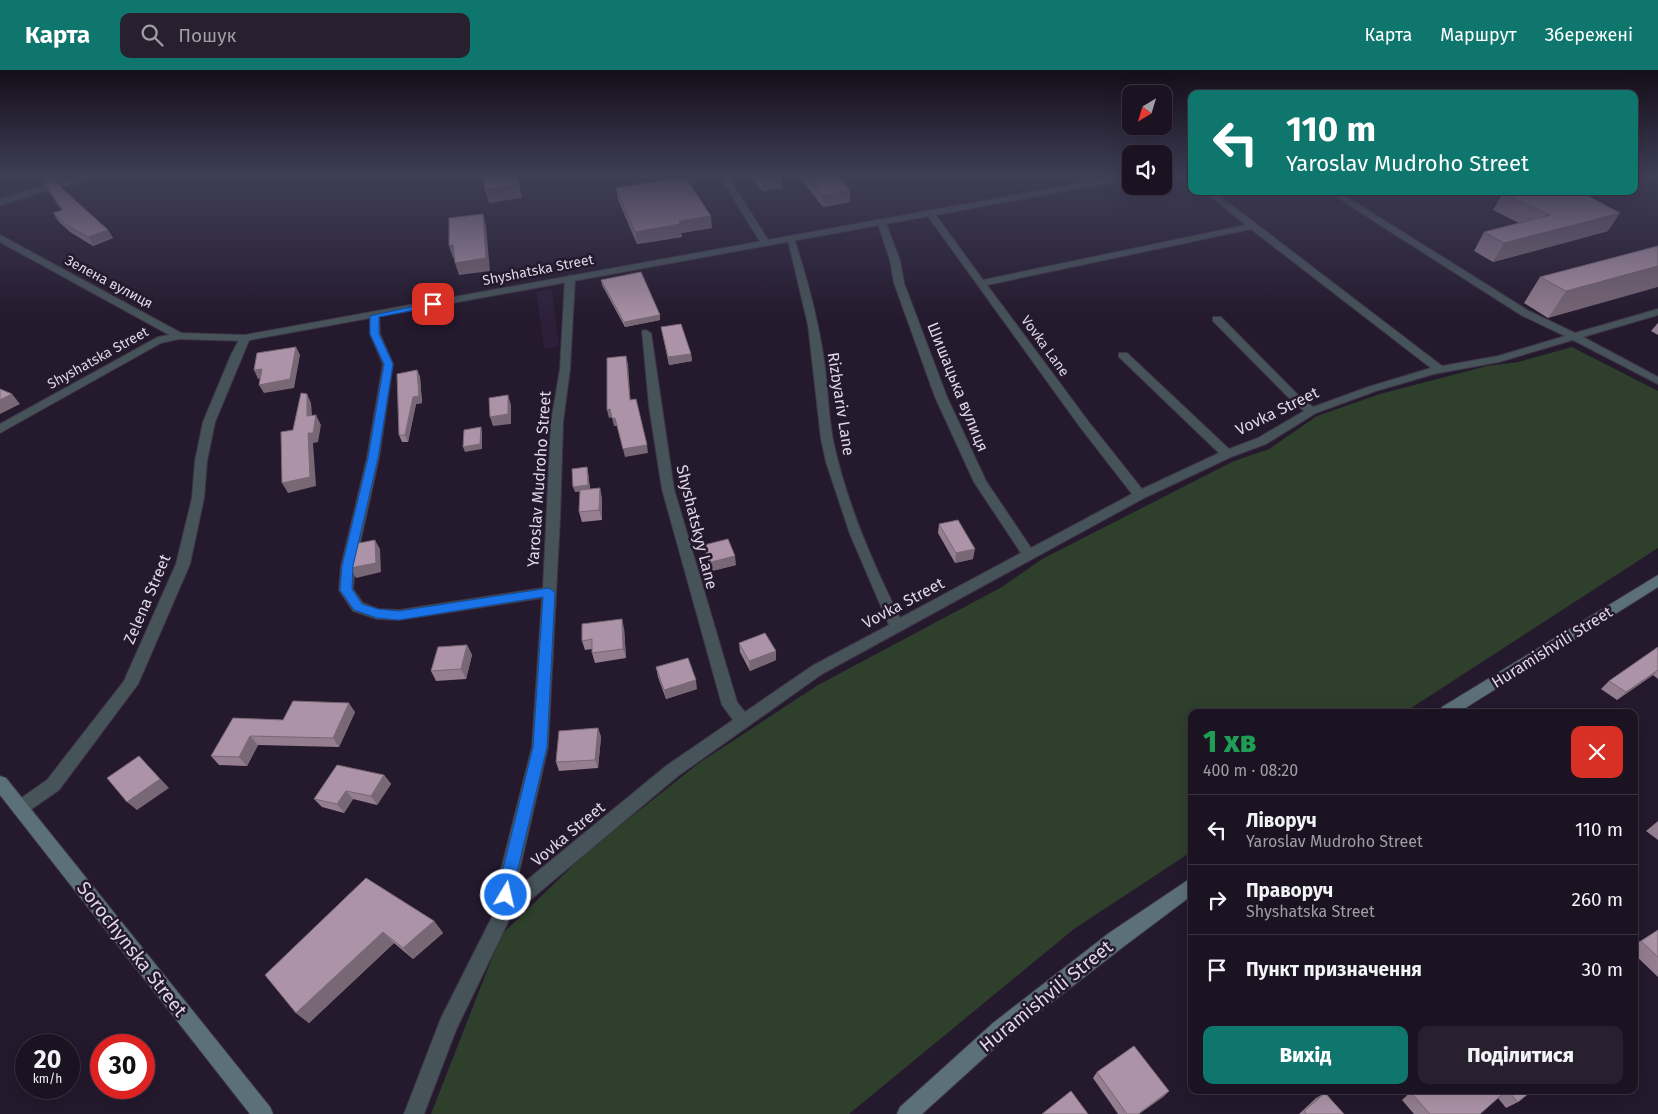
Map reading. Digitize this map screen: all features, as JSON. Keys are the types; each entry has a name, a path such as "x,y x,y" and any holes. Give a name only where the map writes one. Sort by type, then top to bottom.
{"main road":[{"name":"Huramishvili Street","path":"1452,709 1658,580"},
{"name":"Sorochynska Street","path":"0,783 263,1114"},
{"name":"Huramishvili Street","path":"907,1114 1000,1030 1116,940 1188,888"}],"street":[{"path":"753,224 765,243"},
{"name":"Shyshatska Street","path":"0,430 158,340 179,336 245,338 374,316 866,224"},
{"name":"Шишацька вулиця","path":"882,224 895,260 899,283 945,405 980,482 1029,555"},
{"name":"Vovka Lane","path":"938,224 1084,424 1140,496"},
{"path":"1250,224 1439,369"},
{"path":"1383,224 1525,313 1658,381"},
{"path":"981,283 1253,226"},
{"name":"Зелена вулиця","path":"0,238 179,336"},
{"name":"Rizbyariv Lane","path":"790,238 799,264 810,318 821,376 827,438 838,478 859,538 897,627"},
{"name":"Yaroslav Mudroho Street","path":"505,910 507,881 540,747 557,422 567,343 570,278"},
{"name":"Vovka Street","path":"414,1114 448,1025 505,910 672,771 817,670 1140,496 1226,454 1262,441 1312,410 1372,389 1439,369 1499,359 1658,312"},
{"path":"374,316 375,334 388,364 373,458 348,566 346,590 358,607 377,614 399,615 549,592"},
{"path":"1217,319 1289,393 1312,410"},
{"name":"Shyshatskyy Lane","path":"646,333 668,489 714,655 730,705 744,721"},
{"name":"Zelena Street","path":"20,808 53,785 130,684 183,564 198,498 201,461 209,422 236,355 245,338"},
{"path":"1124,355 1166,398 1226,454"}],"shaded area":[{"path":"552,289 559,346 544,349 536,292"}],"green space":[{"path":"1572,347 1658,391 1658,548 1410,709 1188,709 1188,854 1074,929 849,1114 431,1114 501,935 588,851 699,763 818,685 1002,587 1042,559 1234,461 1269,449 1317,416 1380,394 1487,366 1518,362"}],"building":[{"path":"65,224 101,224 108,230 88,237"},
{"path":"449,224 484,224 486,258 455,263 453,245 449,246"},
{"path":"631,224 680,224 635,232"},
{"path":"1516,224 1579,224 1504,243 1484,232"},
{"path":"1658,246 1658,266 1566,291 1540,277"},
{"path":"641,272 660,315 624,322 601,280"},
{"path":"681,324 691,354 668,357 661,327"},
{"path":"296,347 290,379 259,385 262,369 254,370 257,353"},
{"path":"626,356 630,400 636,399 647,445 623,449 615,418 612,418 610,409 607,410 607,358"},
{"path":"417,370 419,396 413,397 405,435 399,435 397,374"},
{"path":"0,389 12,394 0,400"},
{"path":"301,393 307,394 307,416 316,415 313,433 308,433 310,477 282,483 281,432 293,430"},
{"path":"508,395 508,414 490,417 489,398"},
{"path":"481,427 480,444 463,447 464,430"},
{"path":"587,467 588,485 573,487 572,469"},
{"path":"600,488 599,510 579,512 580,490"},
{"path":"958,520 975,549 956,553 939,524"},
{"path":"728,539 735,556 711,562 704,545"},
{"path":"375,540 376,563 350,568 354,544"},
{"path":"622,619 623,649 592,653 592,639 582,641 582,624"},
{"path":"765,633 776,651 749,661 739,643"},
{"path":"467,645 461,669 431,671 438,647"},
{"path":"1658,647 1658,670 1626,692 1609,681"},
{"path":"688,658 696,680 664,690 656,667"},
{"path":"293,701 349,703 333,738 250,736 239,757 211,756 233,718 283,720"},
{"path":"598,728 595,760 556,762 559,731"},
{"path":"139,756 160,779 127,802 107,778"},
{"path":"337,765 384,775 371,796 346,791 337,804 314,799"},
{"path":"366,878 434,921 403,948 383,932 296,1013 265,975"},
{"path":"1658,930 1658,957 1641,941"},
{"path":"1134,1046 1169,1091 1138,1114 1127,1114 1097,1072"},
{"path":"1071,1091 1088,1114 1042,1114"},
{"path":"1326,1094 1344,1114 1306,1114 1304,1111"},
{"path":"1412,1094 1502,1094 1480,1114 1430,1114"},
{"path":"1511,1094 1528,1094 1518,1102"}],"route":[{"path":"433,304 374,316 375,334 388,364 373,458 348,566 346,590 358,607 377,614 399,615 549,592 540,747 507,881 506,895"}]}
